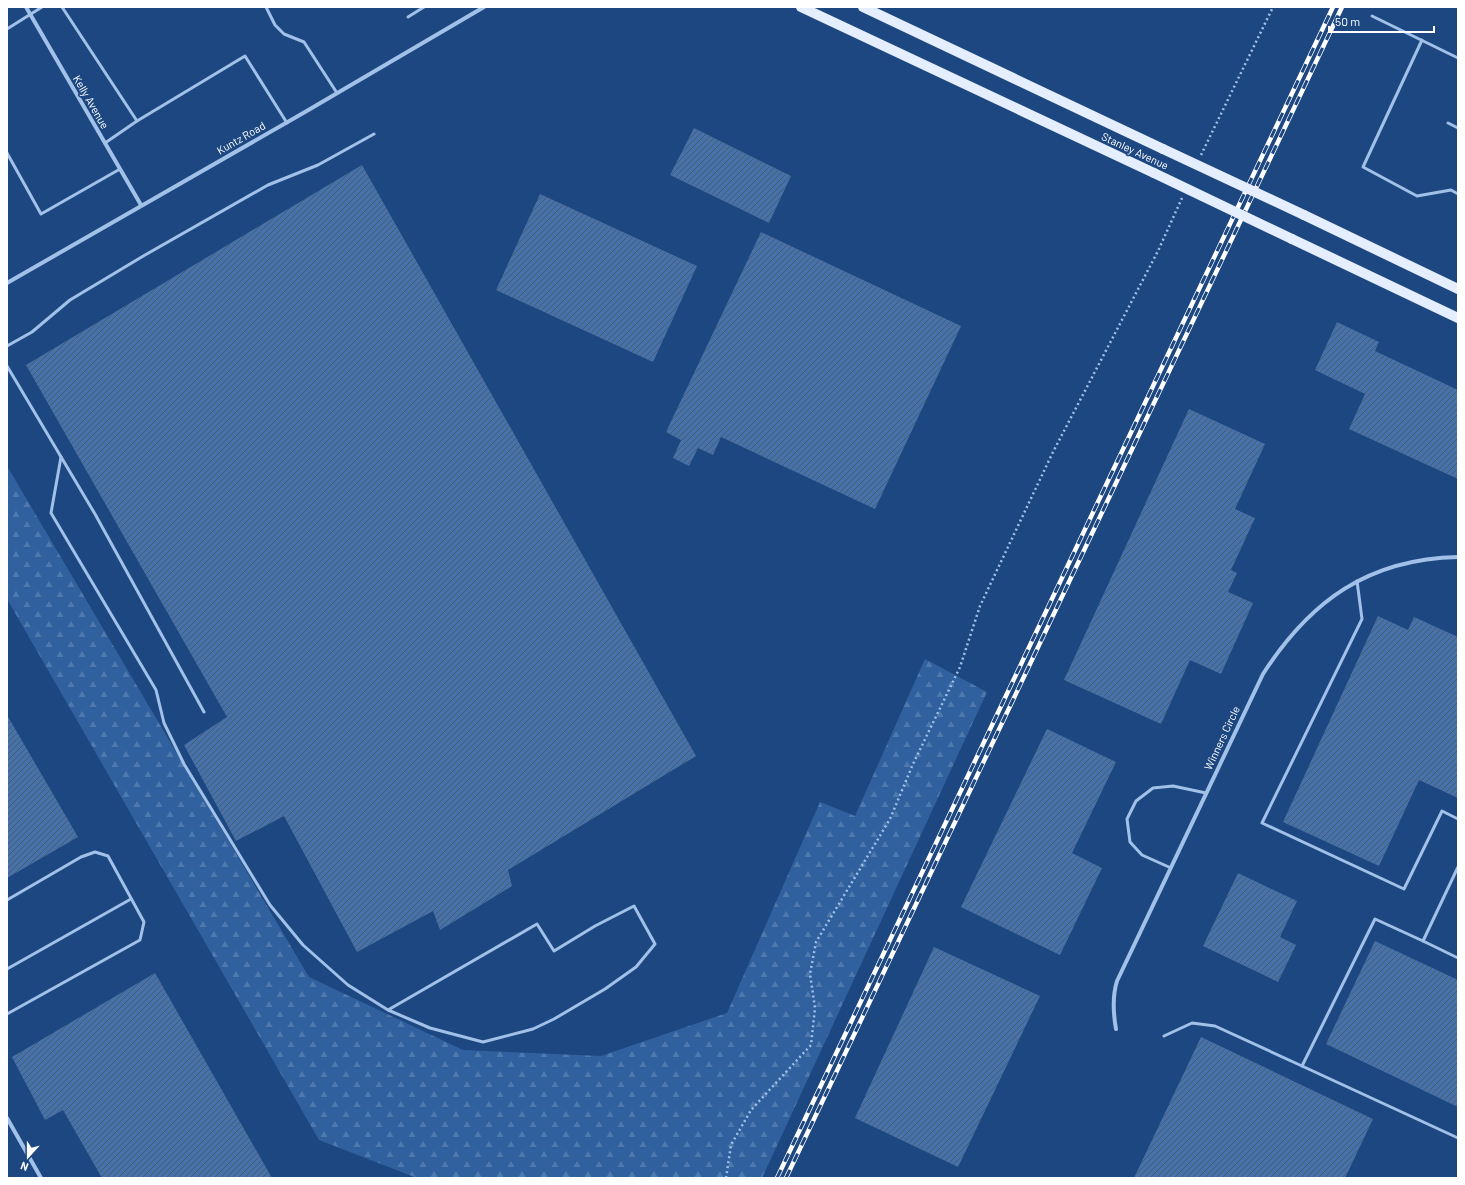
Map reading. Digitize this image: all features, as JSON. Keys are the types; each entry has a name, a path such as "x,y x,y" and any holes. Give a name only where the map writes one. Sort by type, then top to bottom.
{"main road":[{"name":"Stanley Avenue","path":"801,7 1458,318"},
{"name":"Stanley Avenue","path":"863,7 1458,289"}],"street":[{"name":"Kelly Avenue","path":"26,7 141,206"},
{"name":"Kuntz Road","path":"7,283 286,123 484,7"},
{"name":"Winners Circle","path":"1116,1029 1112,1011 1117,981 1263,674 1280,648 1300,624 1324,603 1358,581 1392,567 1413,561 1458,557"},
{"path":"7,1118 41,1178"}],"lane":[{"path":"7,29 42,7"},
{"path":"62,7 137,121"},
{"path":"266,7 275,25 284,34 304,42 337,93"},
{"path":"408,17 424,7"},
{"path":"1372,16 1458,58"},
{"path":"1422,40 1363,167 1418,196 1451,190 1458,194"},
{"path":"105,143 137,121 245,56 286,123"},
{"path":"1448,122 1458,128"},
{"path":"7,346 32,332 70,300 145,255 268,185 318,165 374,134"},
{"path":"7,153 41,214 120,169"},
{"path":"7,366 95,514 204,712"},
{"path":"61,457 51,513 156,690 164,723 184,764 274,911 303,945 348,985 388,1010 430,1028 483,1042 533,1029 554,1019 605,989 636,967 655,944 634,906 595,926 554,951 537,924 388,1010"},
{"path":"1358,581 1362,619 1262,823 1404,889 1442,811 1458,820"},
{"path":"1171,868 1142,855 1130,842 1126,819 1136,801 1153,788 1174,786 1206,794"},
{"path":"7,900 81,857 96,852 108,856 144,922 140,940 7,1014"},
{"path":"1423,941 1458,867"},
{"path":"7,968 131,899"},
{"path":"1302,1066 1375,919 1458,958"},
{"path":"1164,1036 1192,1023 1215,1026 1458,1138"}],"path":[{"path":"1200,157 1274,7"},
{"path":"726,1178 731,1145 751,1110 811,1045 815,1008 810,974 816,942 890,820 913,764 960,667 980,606 1049,459 1158,251 1184,193"}],"green space":[{"path":"7,466 309,977 463,1050 601,1056 727,1013 820,802 855,816 925,659 987,692 762,1178 417,1178 319,1140 7,599"}],"building":[{"path":"694,128 791,176 769,223 670,175"},
{"path":"362,165 696,756 508,870 512,886 440,930 433,911 357,952 284,816 236,841 184,745 227,717 26,365"},
{"path":"540,194 697,266 653,362 496,290"},
{"path":"761,232 961,326 875,509 721,437 713,455 698,448 689,466 673,458 681,440 666,432"},
{"path":"1337,322 1379,342 1375,351 1458,390 1458,479 1349,429 1365,394 1315,370"},
{"path":"1189,409 1265,444 1235,509 1255,518 1231,570 1237,573 1228,592 1253,603 1221,674 1190,660 1161,724 1064,680"},
{"path":"1378,616 1408,630 1414,617 1458,637 1458,798 1419,780 1379,866 1283,822"},
{"path":"7,715 78,837 7,878"},
{"path":"1047,729 1116,762 1072,853 1102,868 1060,955 961,907"},
{"path":"1238,873 1297,901 1280,937 1296,945 1278,982 1203,946"},
{"path":"1375,941 1458,980 1458,1107 1326,1044"},
{"path":"934,947 1040,996 958,1167 855,1118"},
{"path":"155,973 272,1178 102,1178 63,1110 45,1120 12,1057"},
{"path":"1201,1037 1373,1119 1345,1178 1134,1178"}],"railway":[{"path":"777,1178 1333,7"},
{"path":"786,1178 1342,7"}]}
